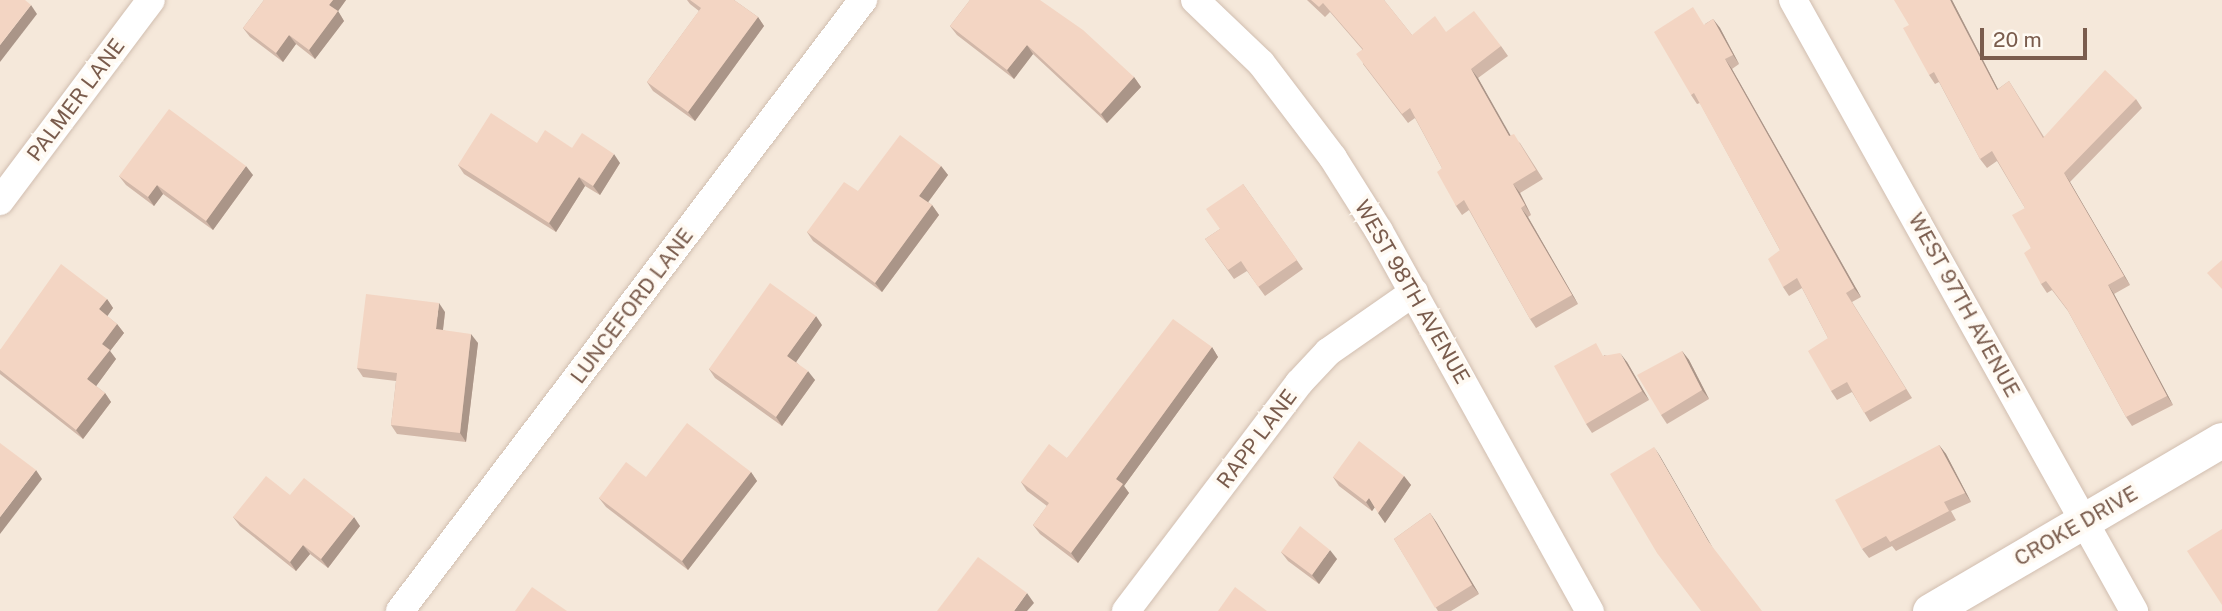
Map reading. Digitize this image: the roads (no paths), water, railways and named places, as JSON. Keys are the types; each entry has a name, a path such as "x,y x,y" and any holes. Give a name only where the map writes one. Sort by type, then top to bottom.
{"street":[{"name":"PALMER LANE","path":"0,201 151,0"},
{"name":"LUNCEFORD LANE","path":"400,611 863,0"},
{"name":"WEST 98TH AVENUE","path":"1195,0 1262,63 1333,158 1414,292 1590,611"},
{"name":"WEST 97TH AVENUE","path":"1793,0 2134,611"},
{"name":"RAPP LANE","path":"1125,611 1299,383 1328,352 1414,292"},
{"name":"CROKE DRIVE","path":"1930,611 2084,524 2222,440"}]}
